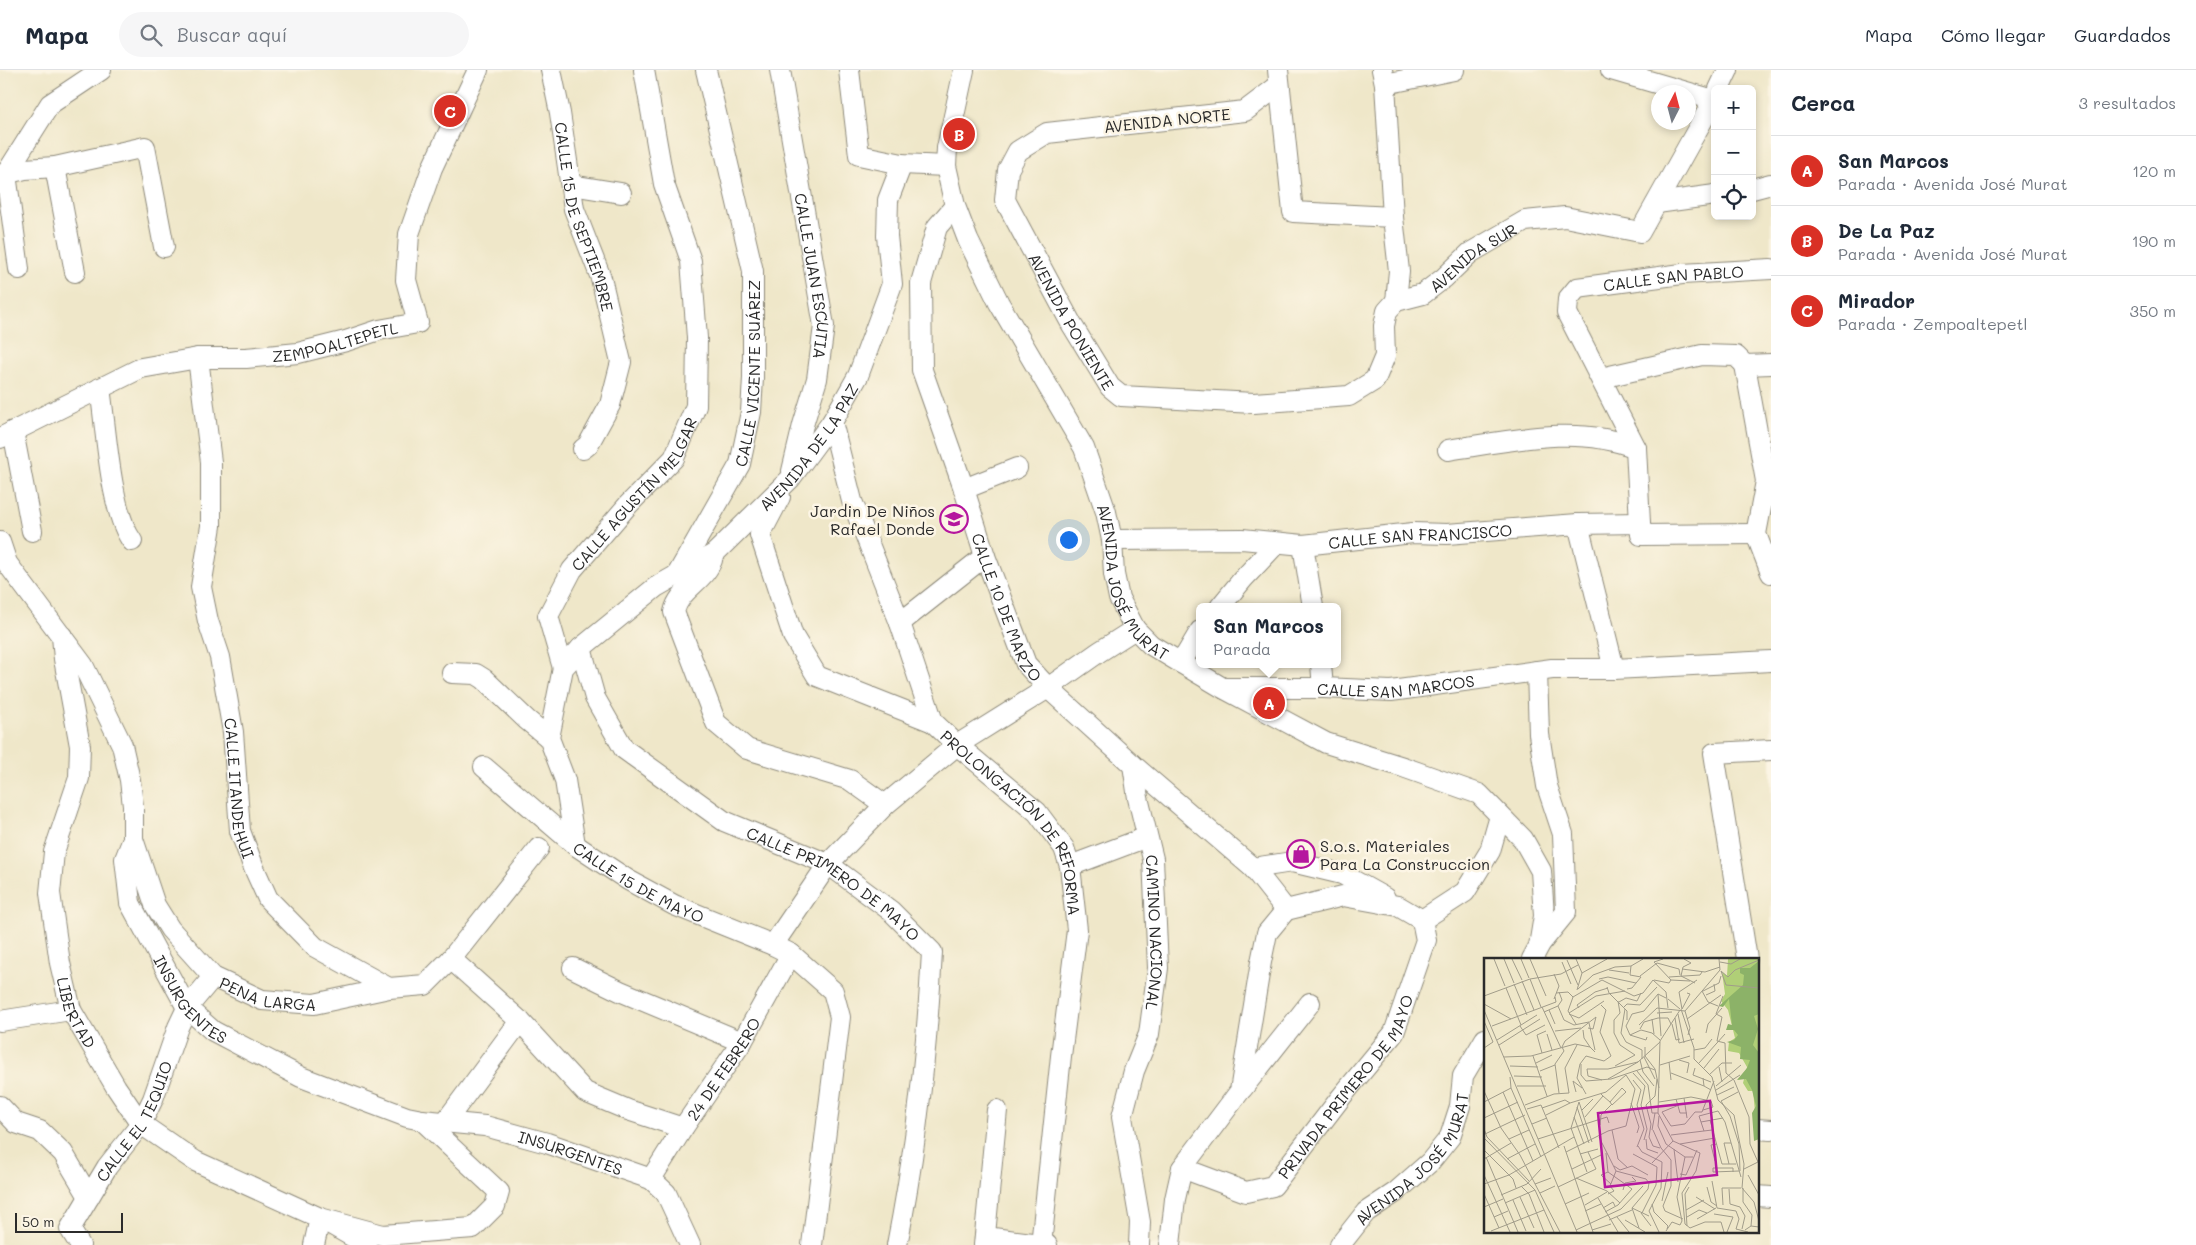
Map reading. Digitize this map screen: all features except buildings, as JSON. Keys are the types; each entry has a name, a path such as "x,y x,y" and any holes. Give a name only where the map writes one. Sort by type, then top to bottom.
{"street":[{"path":"19,270 3,175 50,104 101,70"},
{"name":"ZEMPOALTEPETL","path":"7,435 140,368 198,358 246,358 298,353 346,341 379,330 418,324 406,280 409,234 432,168 478,70"},
{"name":"CALLE 15 DE SEPTIEMBRE","path":"551,70 560,113 574,209 601,278 621,362 610,406 588,445 583,449"},
{"name":"CALLE AGUSTÍN MELGAR","path":"563,668 548,616 572,570 628,505 674,458 696,406 697,338 691,261 664,184 644,70"},
{"name":"CALLE VICENTE SUÁREZ","path":"676,576 740,464 751,412 753,271 706,70"},
{"name":"CALLE JUAN ESCUTIA","path":"780,70 824,326 818,379 803,425 790,479"},
{"path":"849,70 859,155 902,164 946,166"},
{"name":"AVENIDA JOSÉ MURAT","path":"964,70 947,148 946,166 955,206 968,240 998,304 1084,448 1106,512 1112,540 1114,574 1119,598 1135,629 1151,644 1181,663 1223,688 1326,743 1404,767 1479,794 1522,839 1541,871 1544,916 1535,952"},
{"path":"1396,301 1399,271 1393,217 1384,77 1454,70"},
{"path":"1611,70 1711,94"},
{"path":"1721,85 1728,70"},
{"path":"1278,78 1293,212 1393,217"},
{"name":"AVENIDA NORTE","path":"1047,133 1245,111 1278,78"},
{"path":"1657,202 1711,104"},
{"name":"AVENIDA PONIENTE","path":"1047,133 1018,150 1008,170 1005,200 1072,325 1110,387 1121,396 1254,402 1349,396 1375,380 1385,356 1384,326 1387,311 1396,301"},
{"path":"3,175 25,170 55,167 145,147 164,247"},
{"name":"AVENIDA DE LA PAZ","path":"581,648 656,587 714,554 790,479 832,422 858,376 892,284 886,236 888,200 902,164"},
{"path":"55,167 75,272"},
{"path":"1756,189 1771,184"},
{"path":"571,185 621,193"},
{"path":"1657,202 1711,195"},
{"name":"AVENIDA SUR","path":"1396,301 1423,294 1470,254 1525,221 1565,217 1640,232 1657,202"},
{"name":"CALLE 10 DE MARZO","path":"955,206 937,227 921,283 922,370 964,489 985,556 1026,664 1048,688 1133,766 1253,868 1286,910"},
{"name":"CALLE SAN PABLO","path":"1601,378 1566,313 1568,300 1577,288 1682,274 1771,269"},
{"path":"892,284 921,283"},
{"path":"1641,529 1636,448 1601,378 1702,355 1736,356 1745,365 1769,480 1756,534 1771,573"},
{"name":"CALLE ITANDEHUI","path":"198,358 211,462 211,526 201,587 208,621 220,657 233,732 240,830 268,899 315,947 389,988"},
{"path":"1745,365 1771,364"},
{"path":"100,388 115,493 124,529 132,540"},
{"name":"PROLONGACIÓN DE REFORMA","path":"832,422 852,501 900,624 933,722 957,745 1037,812 1064,848 1070,866 1077,930 1060,1056 1043,1244"},
{"path":"7,435 32,531"},
{"path":"1448,450 1571,435 1620,442 1636,448"},
{"path":"964,489 1017,468"},
{"path":"790,479 760,535 793,636 818,676 933,722"},
{"name":"CALLE SAN FRANCISCO","path":"1112,540 1242,539 1303,545 1413,533 1580,532 1641,529 1756,534"},
{"path":"1580,532 1614,669"},
{"name":"INSURGENTES","path":"0,542 8,563 83,664 122,745 130,780 133,806 133,839 124,859 130,903 187,1008 213,1031 301,1077 407,1116 422,1120 485,1126 547,1144 655,1182"},
{"path":"1224,603 1277,543"},
{"path":"1303,545 1312,603"},
{"path":"714,554 709,568 676,601 674,612 716,723 747,749 850,780 886,805"},
{"path":"900,624 985,556"},
{"path":"773,945 828,864 886,805 957,745 1048,688 1135,629"},
{"name":"LIBERTAD","path":"62,636 64,659 80,746 80,778 54,852 50,893 60,963 70,1010 116,1087 141,1124 195,1161 320,1218 367,1245"},
{"path":"1181,663 1196,638"},
{"path":"452,673 476,674 484,679 527,720 550,738 563,668 581,648"},
{"name":"CALLE PRIMERO DE MAYO","path":"581,648 595,698 624,750 724,821 828,864 892,911 932,952 928,1018 908,1191 897,1245"},
{"name":"CALLE SAN MARCOS","path":"1223,688 1323,688 1392,691 1552,669 1614,669 1771,661"},
{"path":"1321,668 1323,688"},
{"path":"1535,952 1566,912 1563,834 1547,786 1539,734 1537,671"},
{"name":"CALLE 15 DE MAYO","path":"550,738 565,780 575,844 628,880 674,905 792,954 833,991 840,1017 812,1245"},
{"path":"1746,958 1714,753 1771,750"},
{"name":"CAMINO NACIONAL","path":"1133,766 1138,798 1153,859 1158,968 1149,1034 1134,1071 1122,1117 1140,1222 1139,1245"},
{"path":"484,767 575,844"},
{"path":"1253,868 1292,862 1342,874 1422,920 1464,892 1490,851 1500,816"},
{"path":"1070,866 1147,837"},
{"name":"PENA LARGA","path":"133,839 155,904 170,929 213,978 262,1000 314,1004 389,988 425,985 451,959"},
{"path":"539,848 451,959 520,1021 570,1073 585,1092 628,1110 682,1128"},
{"path":"1240,1091 1267,933 1286,910 1343,896 1398,906"},
{"name":"PRIVADA PRIMERO DE MAYO","path":"1182,1168 1246,1192 1273,1186 1342,1096 1394,1033 1426,940 1422,920"},
{"name":"24 DE FEBRERO","path":"655,1182 682,1128 742,1042 792,954"},
{"path":"573,968 620,991 742,1042"},
{"name":"CALLE EL TEQUIO","path":"75,1237 88,1197 107,1167 141,1124 153,1099 178,1027 187,1008 213,978"},
{"path":"1170,1245 1175,1199 1182,1168 1310,1003"},
{"path":"0,1021 70,1010"},
{"path":"446,1121 520,1021"},
{"name":"AVENIDA JOSÉ MURAT","path":"1340,1245 1366,1212 1396,1192 1430,1162 1450,1137 1460,1106 1463,1076 1484,1041"},
{"path":"0,1106 16,1123 40,1131 63,1153 88,1197"},
{"path":"997,1110 985,1241 1043,1244"},
{"path":"314,1245 320,1218 384,1235 473,1228 495,1206 499,1192 422,1120"},
{"path":"1758,1129 1771,1130"},
{"path":"655,1182 666,1193 690,1245"},
{"path":"1758,1196 1771,1197"}],"place":[{"name":"Mirador","path":"450,111"},
{"name":"De La Paz","path":"959,134"},
{"name":"Jardin De Niños Rafael Donde","path":"954,519"},
{"name":"San Marcos","path":"1269,703"},
{"name":"S.o.s. Materiales Para La Construccion","path":"1301,854"}]}
